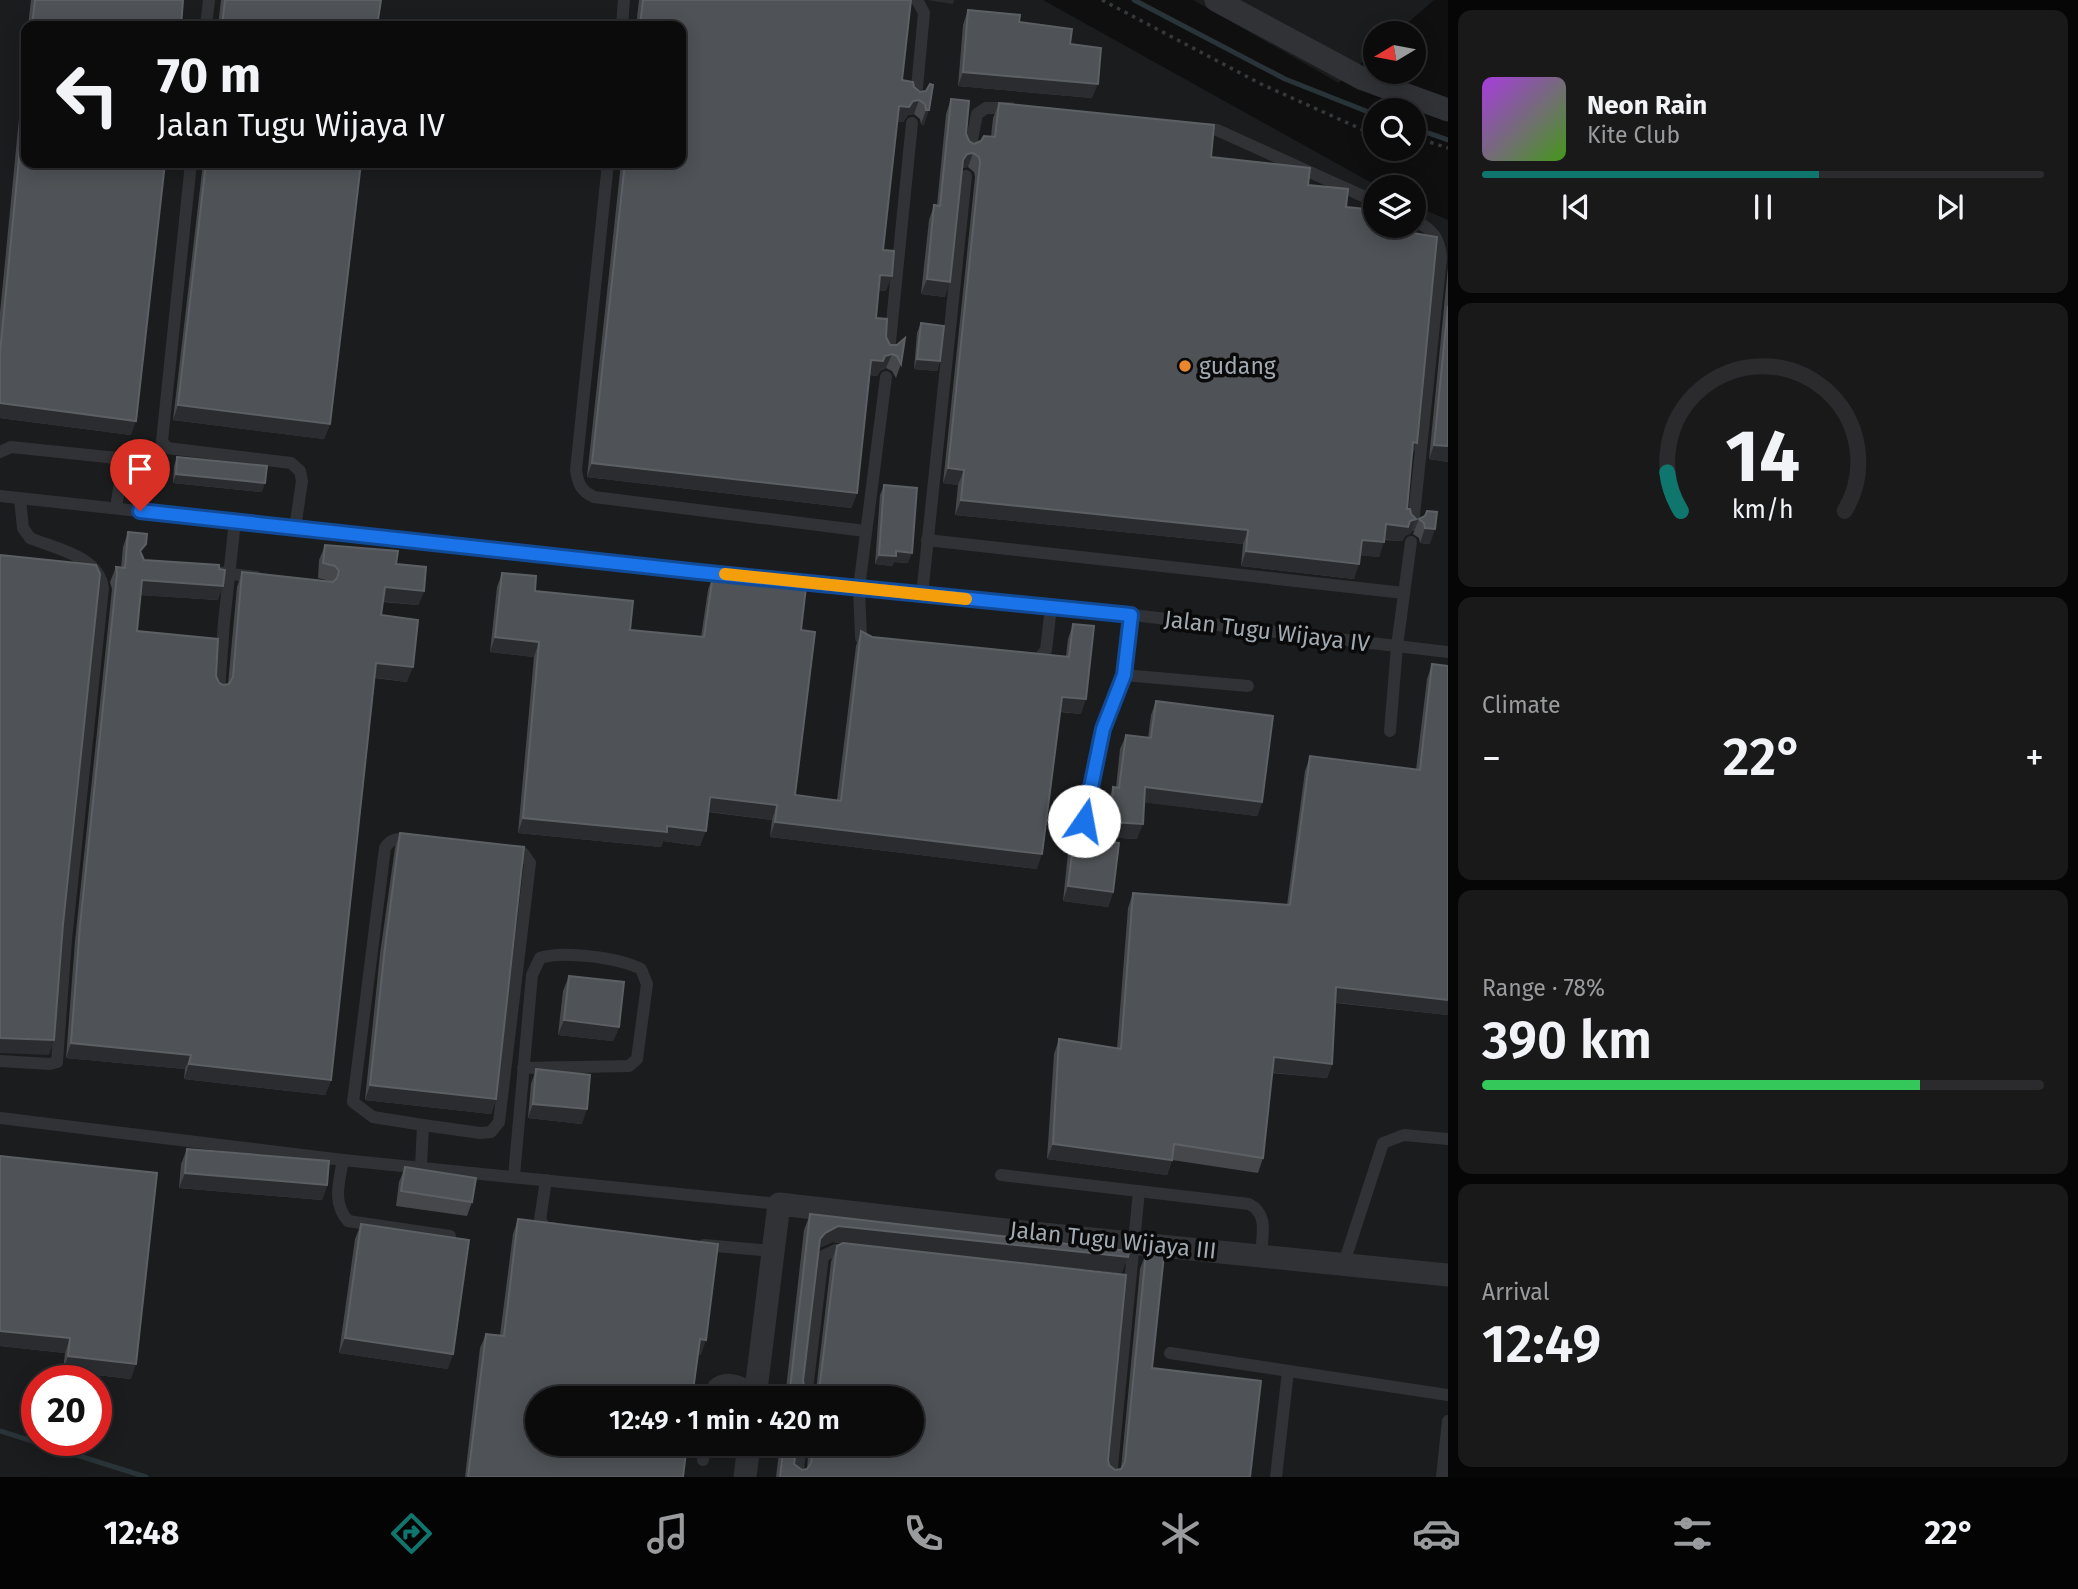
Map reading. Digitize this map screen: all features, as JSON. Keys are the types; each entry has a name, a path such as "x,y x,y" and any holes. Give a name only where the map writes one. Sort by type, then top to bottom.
{"street":[{"path":"1216,0 1356,76 1448,110"},
{"path":"757,1386 779,1204"},
{"name":"Jalan Tugu Wijaya III","path":"779,1204 1448,1275"},
{"path":"745,1477 748,1456"}],"lane":[{"path":"207,21 209,0"},
{"path":"622,21 624,0"},
{"path":"916,98 924,13 917,0"},
{"path":"970,150 976,114 986,108 1030,110"},
{"path":"889,352 912,123"},
{"path":"1189,128 1217,130 1363,196"},
{"path":"190,168 162,441 167,448 291,463 300,471 302,481 295,528"},
{"path":"607,168 576,470 578,483 584,492 594,497 865,531"},
{"path":"922,595 965,176"},
{"path":"1413,525 1441,258 1440,243 1426,225"},
{"path":"880,644 867,643 861,638 859,588 886,377"},
{"path":"0,452 11,447 117,458 122,469 116,508"},
{"name":"Jalan Tugu Wijaya IV","path":"0,496 1131,615 1448,652"},
{"path":"0,1061 50,1064 57,1062 66,940 103,588 102,576 90,563 25,534 20,499"},
{"path":"219,691 234,521"},
{"path":"927,540 1404,593"},
{"path":"1390,732 1397,646 1411,542"},
{"path":"195,570 270,579"},
{"path":"1013,656 1039,659 1044,656 1051,607"},
{"path":"1084,821 1103,729 1124,675 1131,615"},
{"path":"1124,675 1248,686"},
{"path":"421,841 395,838 388,842 385,848 353,1102 373,1117 480,1133 491,1132 499,1122 530,863 523,853 497,850"},
{"path":"514,1176 523,1068 532,975 540,958 553,953 629,963 641,969 647,984 638,1059 629,1066 618,1068 523,1068"},
{"path":"0,1118 343,1160 779,1204"},
{"path":"421,1167 424,1125"},
{"path":"1344,1263 1383,1143 1404,1135 1448,1139"},
{"path":"343,1160 337,1196 340,1212 348,1221 450,1236"},
{"path":"1001,1175 1250,1204 1263,1216 1261,1255"},
{"path":"546,1180 540,1220 542,1224 546,1227 573,1230"},
{"path":"1111,1477 1124,1282 1135,1242 1139,1191"},
{"path":"691,1243 773,1251"},
{"path":"807,1386 823,1256 836,1250 863,1253"},
{"path":"1170,1353 1448,1395"},
{"path":"1276,1477 1288,1371"},
{"path":"714,1386 720,1380 731,1379 744,1386"},
{"path":"1442,1477 1448,1421"},
{"path":"702,1456 702,1460"},
{"path":"797,1477 800,1456"}],"path":[{"path":"1102,0 1261,84 1363,130"},
{"path":"1426,141 1448,148"}],"shaded area":[{"path":"0,0 1043,0 1363,178 1363,238 1426,238 1426,210 1448,220 1448,1477 0,1477"},
{"path":"1193,0 1434,0 1410,21 1363,21 1363,62 1339,83"}],"building":[{"path":"35,0 183,0 181,21 33,21"},
{"path":"225,0 381,0 378,21 223,21"},
{"path":"643,0 911,0 902,80 913,82 920,92 926,91 930,84 933,85 929,110 926,110 925,104 919,100 913,101 909,107 899,106 883,250 894,251 892,276 880,275 876,318 887,319 886,337 890,345 897,345 905,338 901,364 897,356 892,354 885,356 883,361 871,360 857,493 592,463 624,168 686,168 686,21 641,21"},
{"path":"968,10 1020,15 1019,22 1072,29 1070,44 1101,48 1098,84 963,72"},
{"name":"gudang","path":"951,99 969,101 966,134 974,144 984,136 995,137 999,103 1214,125 1211,157 1310,168 1308,185 1348,189 1346,207 1363,209 1363,238 1437,237 1417,443 1413,442 1407,509 1410,509 1416,519 1410,521 1408,527 1386,524 1384,542 1362,540 1359,564 1246,551 1248,530 961,500 964,470 948,468 979,157 973,153 967,154 963,160 950,282 927,279 934,205 940,206"},
{"path":"21,138 21,168 164,168 136,421 0,403 0,353"},
{"path":"205,168 360,168 330,424 178,405"},
{"path":"1448,306 1448,446 1434,445"},
{"path":"921,323 944,326 940,361 917,359"},
{"path":"177,457 267,466 265,483 176,474"},
{"path":"884,485 917,488 912,553 896,551 896,556 879,555"},
{"path":"1427,511 1437,512 1435,529 1425,528 1419,519 1425,516"},
{"path":"128,532 147,534 146,544 140,551 144,560 219,565 219,569 225,570 223,586 142,580 137,631 218,639 216,676 223,685 229,684 233,677 242,572 333,582 339,571 335,566 323,563 325,545 398,551 396,564 426,567 424,591 385,587 381,615 418,620 413,667 376,663 331,1080 189,1064 191,1055 71,1043 116,567 125,568"},
{"path":"0,555 96,565 100,574 63,924 54,1040 0,1038"},
{"path":"502,573 536,576 535,591 633,601 630,630 704,637 713,575 806,587 801,630 815,632 795,795 841,801 861,631 872,637 1069,657 1073,624 1094,626 1086,699 1062,697 1042,854 775,822 777,805 710,797 706,831 667,826 667,832 523,818 539,642 495,637"},
{"path":"1432,664 1448,666 1448,1000 1336,987 1332,1064 1274,1057 1263,1158 1174,1144 1172,1160 1053,1144 1059,1039 1121,1049 1133,893 1290,905 1310,756 1420,770"},
{"path":"1156,701 1273,716 1262,802 1145,787 1143,824 1111,822 1113,787 1119,788 1126,735 1151,738"},
{"path":"400,833 524,847 496,1099 370,1085"},
{"path":"1074,838 1119,843 1113,892 1068,886"},
{"path":"569,976 624,982 619,1027 564,1020"},
{"path":"536,1069 590,1075 587,1109 533,1104"},
{"path":"187,1149 329,1161 327,1185 185,1173"},
{"path":"0,1156 157,1173 136,1364 68,1356 70,1338 0,1331"},
{"path":"405,1167 476,1178 472,1202 401,1191"},
{"path":"810,1214 1129,1251 1128,1257 838,1226 820,1239 804,1386 790,1386"},
{"path":"518,1219 718,1244 706,1340 700,1339 694,1386 525,1386 525,1456 686,1456 683,1477 468,1477 486,1334 504,1336"},
{"path":"361,1224 469,1240 453,1354 345,1338"},
{"path":"843,1243 1126,1275 1108,1460 1115,1470 1121,1469 1125,1462 1146,1253 1164,1255 1152,1368 1261,1381 1250,1477 780,1477 783,1456 795,1456 794,1464 802,1470 807,1469 812,1456 924,1456 924,1386 818,1386 837,1246"}],"waterway":[{"path":"1134,0 1285,79 1363,110"},
{"path":"1426,132 1448,140"},
{"path":"0,1431 146,1477"}],"slow traffic":[{"path":"725,574 966,599"}],"place":[{"name":"gudang","path":"1185,366"}],"route":[{"path":"140,511 699,572 1131,615 1124,675 1103,729 1084,821"}]}
